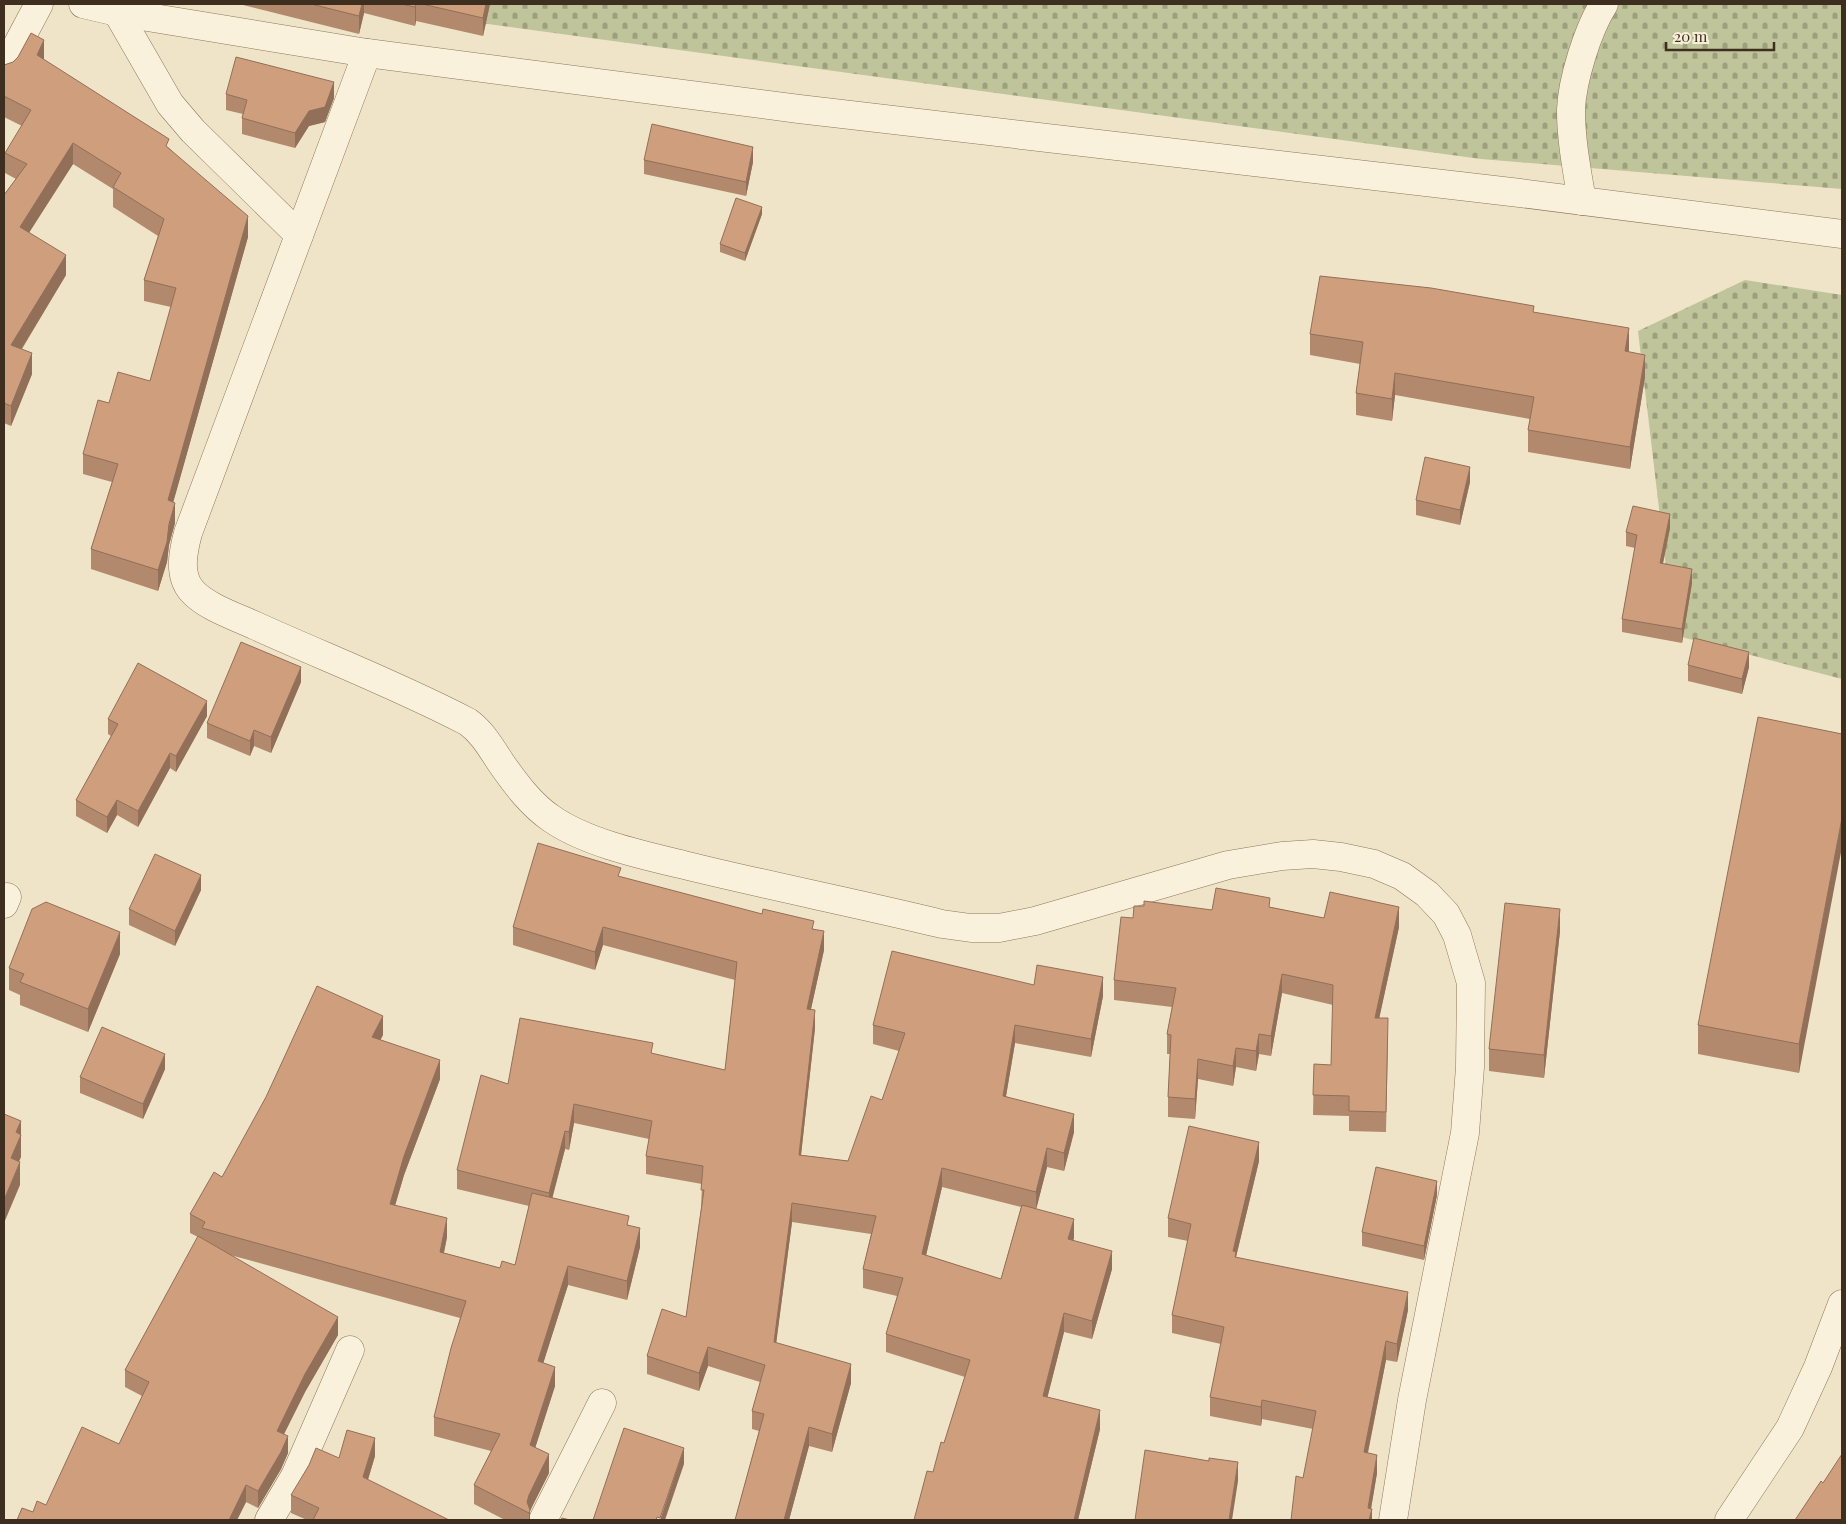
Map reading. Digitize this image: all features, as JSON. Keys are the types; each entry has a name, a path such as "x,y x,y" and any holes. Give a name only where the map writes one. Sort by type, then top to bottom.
{"street":[{"path":"4,70 39,4"},
{"path":"83,4 117,12 367,53 799,109 1582,201 1842,234"},
{"path":"1582,201 1573,143 1571,108 1584,48 1596,15 1604,4"},
{"path":"117,12 170,104 218,158 299,235"},
{"path":"367,53 188,533 184,549 183,566 185,579 191,590 208,604 373,676 468,722 484,737 513,780 540,809 553,819 588,838 651,857 734,878 942,924 971,928 999,928 1035,921 1228,865 1282,856 1313,854 1341,857 1374,864 1402,876 1427,894 1446,914 1457,935 1471,983 1470,1067 1465,1133 1412,1400 1393,1520"},
{"path":"1729,1520 1790,1428 1818,1367 1842,1304"},
{"path":"269,1520 295,1476 350,1350"},
{"path":"543,1520 602,1403"}],"green space":[{"path":"459,4 1842,4 1842,189 1481,159 459,20"},
{"path":"1745,280 1842,295 1842,679 1674,635 1638,331"}],"building":[{"path":"311,4 362,4 359,16"},
{"path":"401,4 416,4 415,7"},
{"path":"422,4 486,4 483,18"},
{"path":"31,33 44,40 37,55 169,139 166,146 248,216 168,500 175,503 169,524 167,542 158,570 91,549 118,464 83,454 98,400 109,403 118,372 150,381 176,288 144,280 164,219 113,187 121,173 73,143 20,227 66,255 11,345 32,353 11,406 4,403 4,195 27,164 5,153 31,110 4,96 4,65 13,62 18,57"},
{"path":"236,57 334,82 325,107 309,111 295,133 242,118 247,100 226,94"},
{"path":"652,124 753,147 746,182 644,160"},
{"path":"736,198 762,207 745,253 720,244"},
{"path":"1320,276 1431,288 1534,306 1533,312 1629,328 1625,351 1645,355 1630,447 1528,430 1534,397 1395,373 1392,399 1356,393 1363,342 1310,334"},
{"path":"1425,457 1470,467 1460,510 1416,500"},
{"path":"1633,506 1670,514 1660,563 1692,569 1682,629 1622,619 1637,535 1626,532"},
{"path":"1694,638 1749,652 1742,679 1688,665"},
{"path":"241,642 301,667 271,737 254,730 250,741 207,723"},
{"path":"138,663 207,701 176,756 170,753 138,811 117,800 107,817 76,800 118,724 108,719"},
{"path":"1758,717 1842,734 1842,818 1799,1044 1698,1025"},
{"path":"538,843 621,868 618,876 762,914 763,909 814,921 812,929 824,931 807,1009 815,1010 799,1155 848,1161 871,1096 882,1100 905,1033 873,1025 892,951 1034,985 1037,965 1103,977 1091,1039 1015,1025 1003,1096 1074,1114 1064,1153 1047,1148 1036,1192 942,1168 922,1254 1001,1279 1022,1205 1074,1219 1068,1239 1112,1251 1092,1321 1064,1313 1043,1396 1100,1410 1074,1520 914,1520 927,1471 933,1472 941,1442 944,1443 970,1360 886,1334 903,1278 863,1269 876,1216 792,1203 774,1342 851,1364 832,1434 809,1427 784,1520 735,1520 764,1414 752,1411 765,1365 708,1347 699,1373 647,1356 662,1309 686,1317 704,1190 701,1190 703,1166 646,1156 652,1121 574,1104 569,1132 565,1131 549,1193 457,1170 481,1075 508,1084 520,1018 653,1043 651,1053 725,1070 737,962 603,927 595,952 513,927"},
{"path":"155,854 201,875 175,931 129,909"},
{"path":"1216,888 1270,898 1269,907 1324,918 1330,892 1399,907 1375,1018 1388,1018 1386,1112 1349,1111 1349,1096 1313,1095 1314,1064 1331,1065 1333,985 1282,974 1271,1036 1259,1034 1256,1051 1236,1048 1233,1066 1198,1059 1195,1099 1168,1097 1171,1035 1167,1034 1176,988 1114,980 1121,917 1133,918 1134,906 1144,906 1144,901 1212,910"},
{"path":"46,902 120,932 88,1009 20,982 24,974 9,968 32,909"},
{"path":"1505,903 1560,909 1544,1055 1489,1049"},
{"path":"317,986 383,1016 372,1037 440,1060 404,1156 390,1204 447,1218 440,1252 500,1268 502,1261 515,1265 532,1193 629,1216 627,1225 640,1228 627,1281 568,1266 538,1361 555,1367 530,1445 549,1454 529,1495 527,1502 530,1510 529,1513 474,1485 500,1434 434,1417 451,1348 466,1301 202,1228 205,1222 190,1214 214,1172 222,1177 266,1097"},
{"path":"102,1027 165,1054 143,1104 80,1077"},
{"path":"4,1114 21,1121 16,1132 21,1135 11,1158 20,1162 4,1200"},
{"path":"1189,1126 1259,1142 1233,1251 1236,1252 1235,1257 1408,1292 1397,1344 1386,1341 1364,1452 1377,1455 1368,1508 1372,1509 1369,1520 1291,1520 1296,1476 1303,1478 1316,1411 1262,1400 1261,1407 1210,1397 1224,1327 1172,1315 1191,1224 1168,1218"},
{"path":"1376,1167 1437,1181 1424,1246 1362,1232"},
{"path":"198,1236 338,1317 305,1374 277,1431 288,1436 281,1452 258,1491 246,1485 229,1520 17,1520 22,1508 33,1512 37,1501 46,1505 82,1427 119,1444 149,1382 125,1370"},
{"path":"624,1428 684,1448 660,1518 657,1517 656,1520 593,1520"},
{"path":"347,1430 375,1438 363,1477 449,1520 313,1520 319,1508 291,1495 309,1465 316,1448 339,1458"},
{"path":"1145,1450 1209,1461 1209,1458 1238,1462 1229,1520 1135,1520"},
{"path":"1842,1454 1842,1520 1795,1520 1821,1481 1823,1483"}]}
